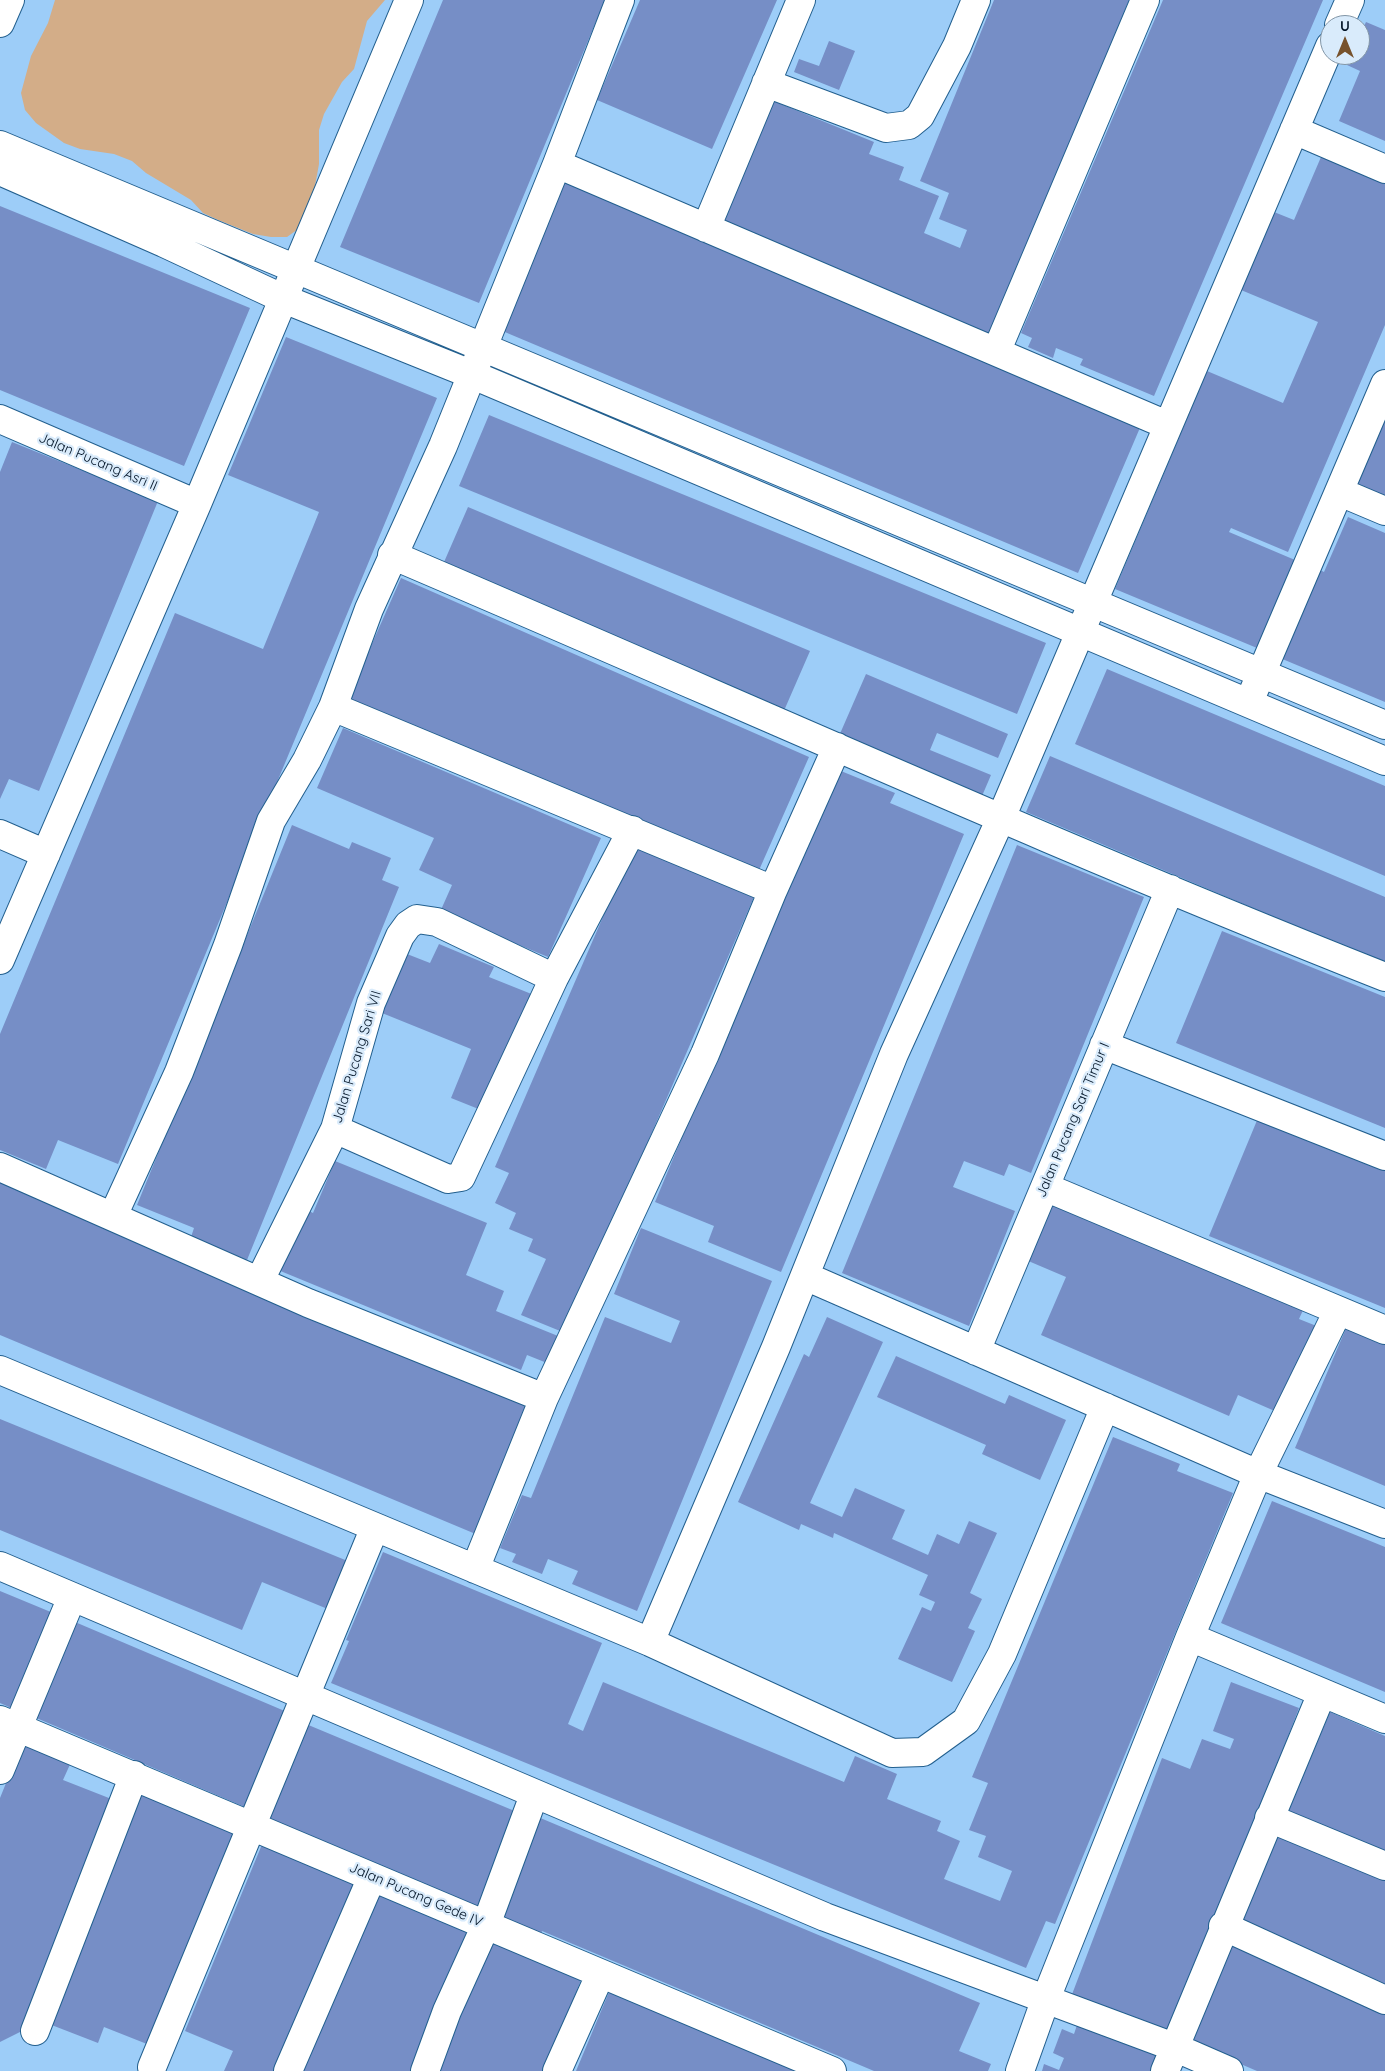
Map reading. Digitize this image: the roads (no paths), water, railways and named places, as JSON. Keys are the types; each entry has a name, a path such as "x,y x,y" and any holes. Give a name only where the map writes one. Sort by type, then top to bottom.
{"street":[{"path":"0,23 10,0"},
{"path":"0,960 197,504 408,0"},
{"path":"113,1216 179,1072 228,945 271,821 307,760 333,706 369,609 473,375 620,0"},
{"path":"706,228 801,0"},
{"path":"766,83 886,128 909,125 920,116 957,46 976,0"},
{"path":"997,350 1145,0"},
{"path":"1343,15 1350,0"},
{"path":"650,1642 805,1276 894,1054 1001,818 1322,65"},
{"path":"1294,130 1385,169"},
{"path":"0,145 1385,725"},
{"path":"557,164 997,350 1167,425"},
{"path":"0,171 164,243 284,299 473,375 1385,761"},
{"path":"1249,702 1385,384"},
{"name":"Jalan Pucang Asri II","path":"3,429 197,504"},
{"path":"1340,492 1385,511"},
{"path":"392,555 1001,818 1385,977"},
{"path":"333,706 772,890"},
{"path":"475,1569 544,1398 705,1054 772,890 837,747"},
{"path":"335,1130 448,1179 460,1177 554,978 632,830"},
{"path":"0,834 46,854"},
{"name":"Jalan Pucang Sari Timur I","path":"976,1351 1170,889"},
{"name":"Jalan Pucang Sari VII","path":"260,1280 335,1130 371,1002 400,936 412,921 424,918 437,922 554,978"},
{"path":"1104,1045 1385,1156"},
{"path":"0,1167 260,1280 308,1303 544,1398"},
{"path":"1045,1187 1385,1330"},
{"path":"805,1276 1258,1474 1385,1524"},
{"path":"1020,2071 1045,2001 1190,1637 1258,1474 1338,1311"},
{"path":"0,1370 650,1642 892,1753 923,1752 966,1721 1002,1654 1105,1407"},
{"path":"152,2068 375,1527"},
{"path":"0,1566 534,1795 825,1917 1045,2001 1169,2059 1229,2071"},
{"path":"0,1770 10,1724 72,1597"},
{"path":"1190,1637 1385,1719"},
{"path":"1169,2059 1322,1693"},
{"name":"Jalan Pucang Gede IV","path":"10,1724 252,1825 600,1975 832,2071"},
{"path":"35,2031 134,1775"},
{"path":"425,2071 447,2012 486,1925 534,1795"},
{"path":"1269,1818 1385,1866"},
{"path":"288,2071 372,1877"},
{"path":"1223,1926 1385,2000"},
{"path":"557,2071 600,1975"}]}
